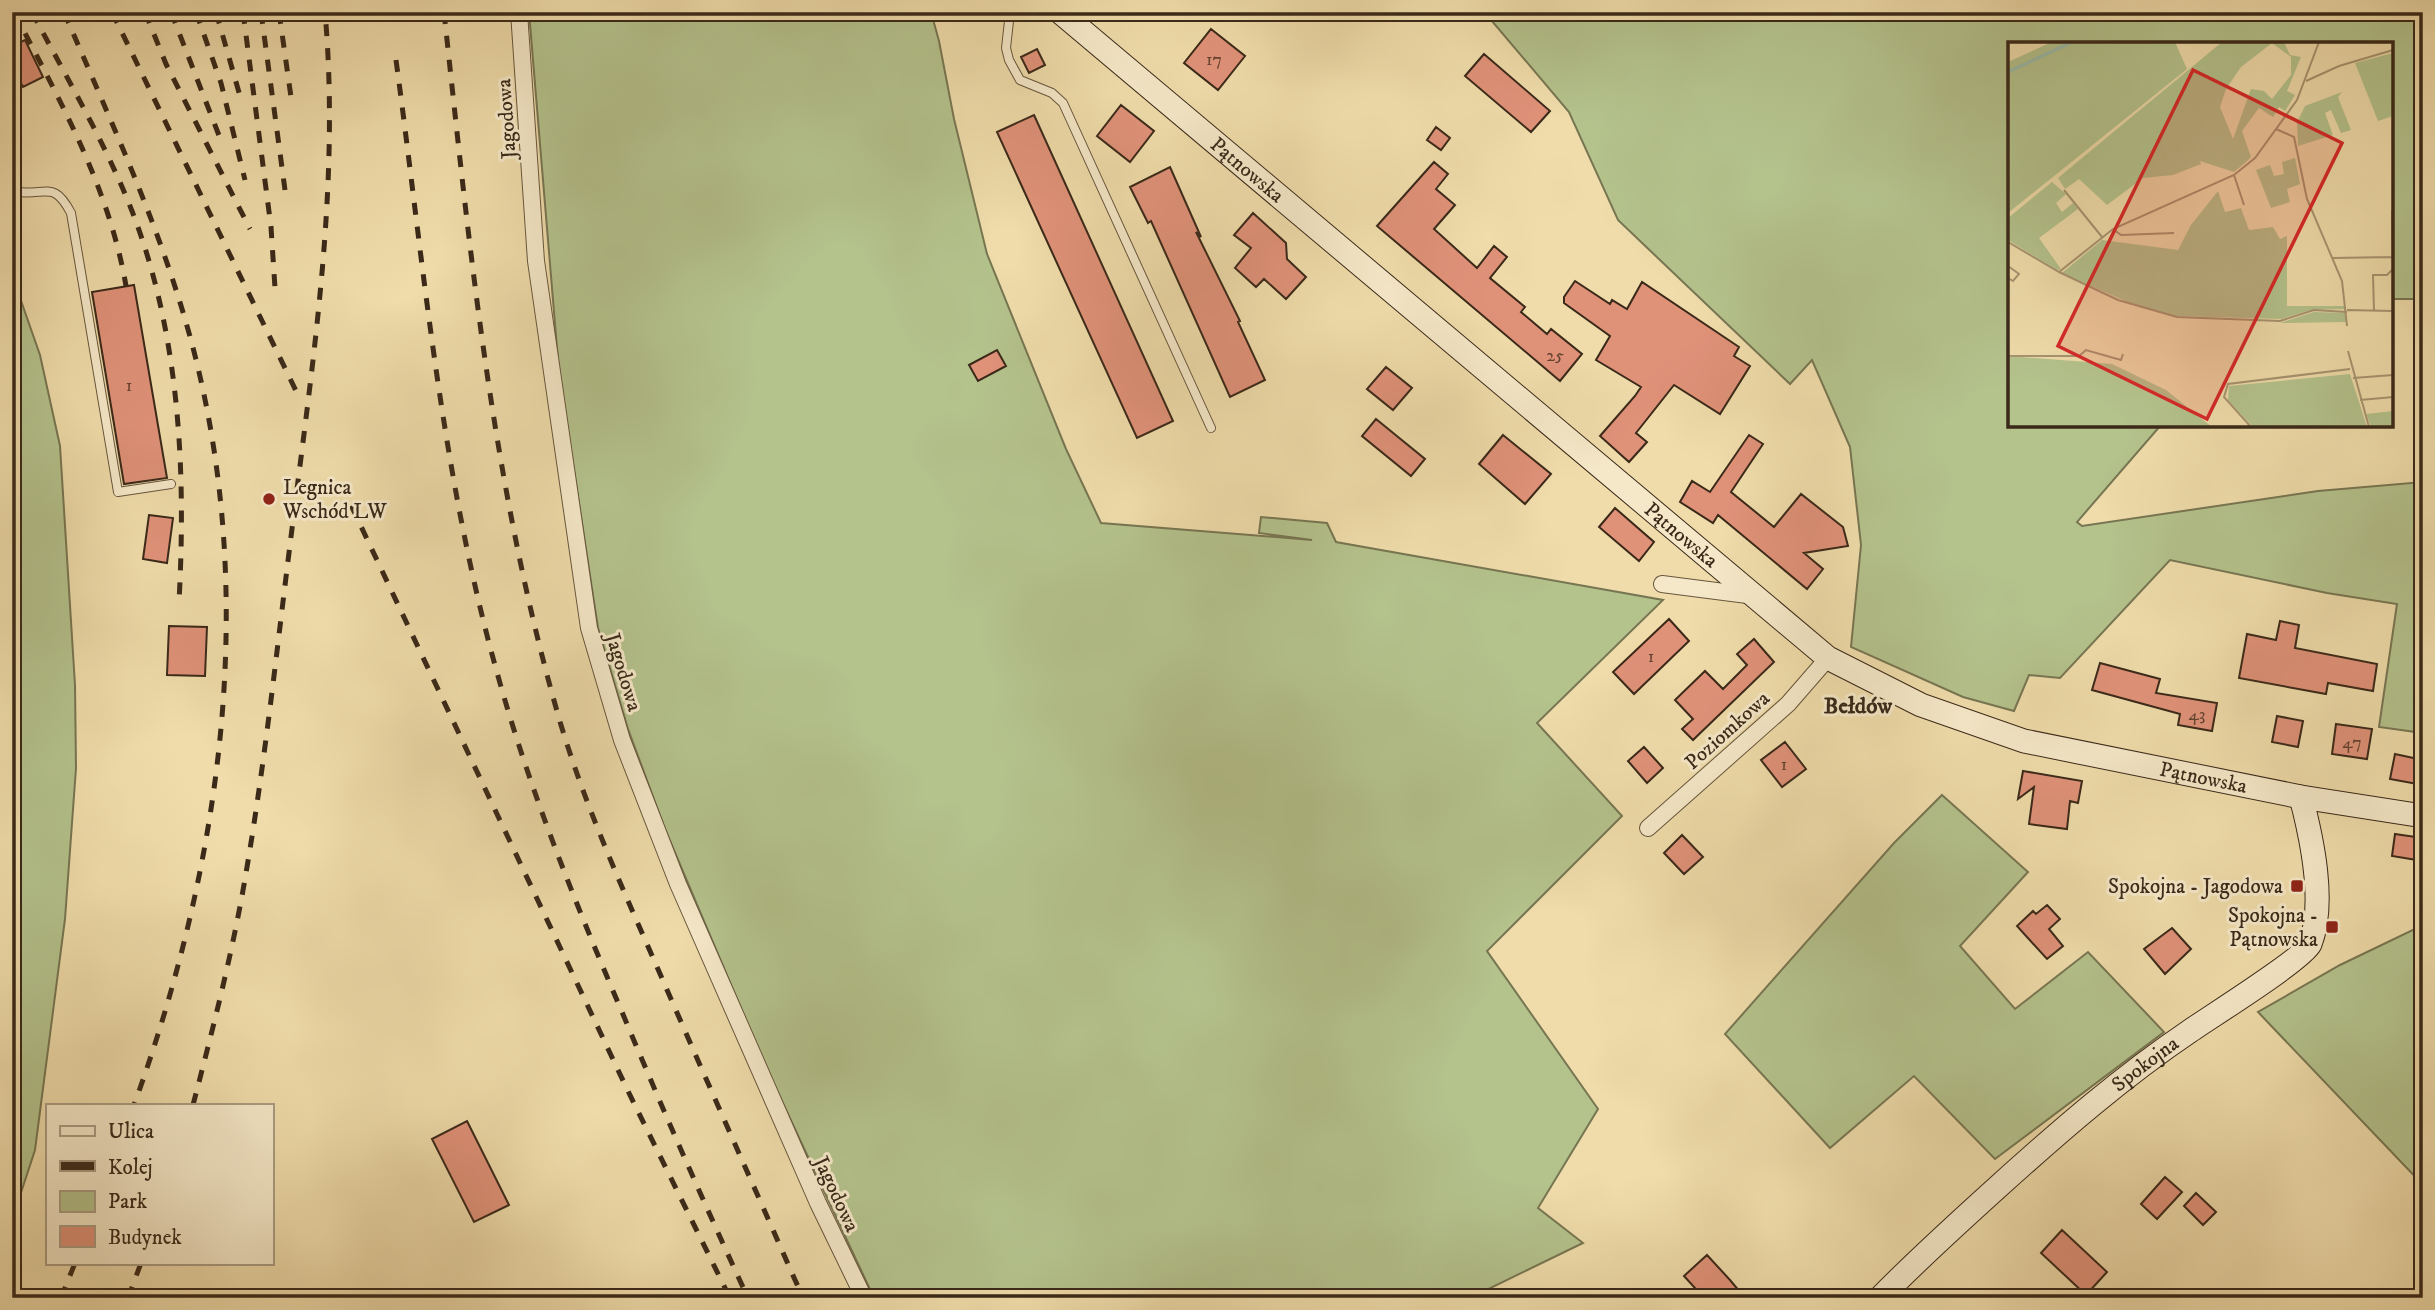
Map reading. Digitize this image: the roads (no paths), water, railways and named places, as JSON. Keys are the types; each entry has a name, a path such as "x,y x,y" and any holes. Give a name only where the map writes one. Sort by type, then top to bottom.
{"street":[{"name":"Jagodowa","path":"519,12 536,261 589,628 622,740 678,884 818,1203 864,1298"},
{"name":"Pątnowska","path":"1060,12 1828,658 1921,705 2024,741 2301,797 2423,816"},
{"path":"1662,584 1755,596"},
{"name":"Poziomkowa","path":"1648,828 1788,704 1828,658"},
{"name":"Spokojna","path":"1880,1298 1918,1259 2055,1135 2149,1058 2282,970 2309,946 2317,910 2311,837 2301,797"}],"lane":[{"path":"1010,12 1006,48 1009,60 1020,80 1052,93 1063,103 1212,428"},
{"path":"12,188 17,191 51,191 62,196 71,213 118,492 171,484"}],"railway":[{"path":"14,12 65,112 95,179 108,214 126,286"},
{"path":"32,12 121,185 148,258 161,306 170,355 180,453 179,602"},
{"path":"64,12 129,164 173,280 208,417 222,516 226,615 222,715 210,814 191,913 165,1010 134,1104"},
{"path":"112,12 299,397"},
{"path":"145,12 166,64 250,229"},
{"path":"171,12 220,138"},
{"path":"196,12 221,83 245,180"},
{"path":"216,12 240,96"},
{"path":"243,12 271,227 275,288"},
{"path":"261,12 285,190"},
{"path":"279,12 292,104"},
{"path":"193,1104 229,960 246,873 266,741 309,394 327,203 329,76 325,12"},
{"path":"444,12 475,282 501,461 538,638 561,725 620,883 803,1298"},
{"path":"396,60 448,447 478,600 498,676 539,804 604,971 748,1298"},
{"path":"341,484 627,1089 730,1298"},
{"path":"61,1298 75,1264"},
{"path":"128,1298 141,1264"}],"place":[{"name":"Legnica Wschód LW","path":"269,499"},
{"name":"Spokojna - Jagodowa","path":"2297,886"},
{"name":"Spokojna - Pątnowska","path":"2332,927"}],"district":[{"name":"Bełdów","path":"1858,705"}]}
